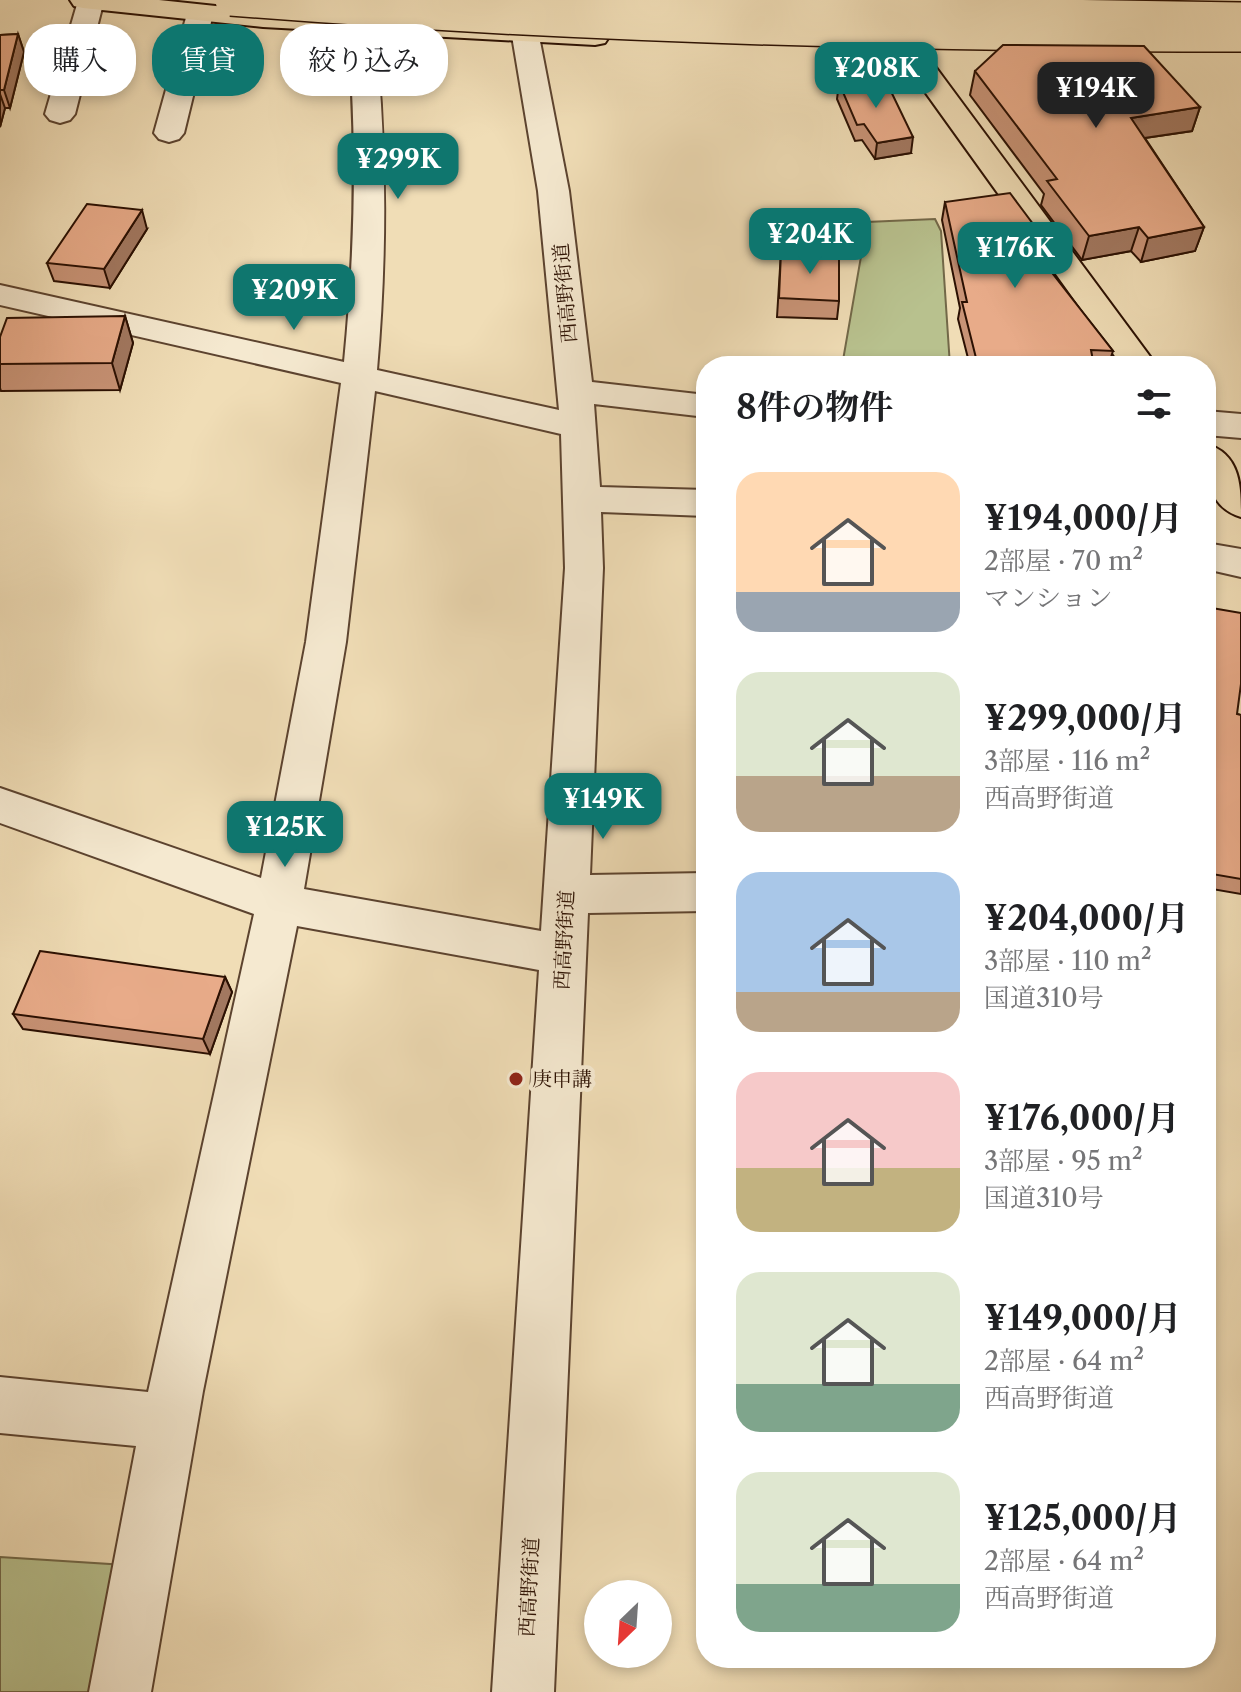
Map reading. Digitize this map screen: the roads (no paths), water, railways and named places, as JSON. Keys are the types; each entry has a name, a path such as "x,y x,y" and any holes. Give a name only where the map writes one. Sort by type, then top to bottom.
{"main road":[{"path":"83,0 200,14 360,13 523,18 908,46 1241,49"},
{"path":"231,0 543,21 894,33 1241,36"},
{"path":"448,0 639,9 1241,18"},
{"path":"872,0 1133,356"},
{"path":"1216,470 1241,504"}],"street":[{"path":"60,114 91,1"},
{"path":"120,1692 139,1569 280,904 333,605 360,377 371,196 360,13"},
{"path":"169,133 200,14"},
{"name":"西高野街道","path":"523,18 558,219 576,409 584,568 523,1692"},
{"path":"0,295 360,377 576,409 696,406"},
{"path":"1216,424 1241,426"},
{"path":"582,499 696,503"},
{"path":"1216,558 1241,563"},
{"path":"0,805 280,904 564,955"},
{"path":"566,894 696,892"},
{"path":"0,1405 170,1422"}],"place":[{"name":"庚申講","path":"516,1079"}]}
